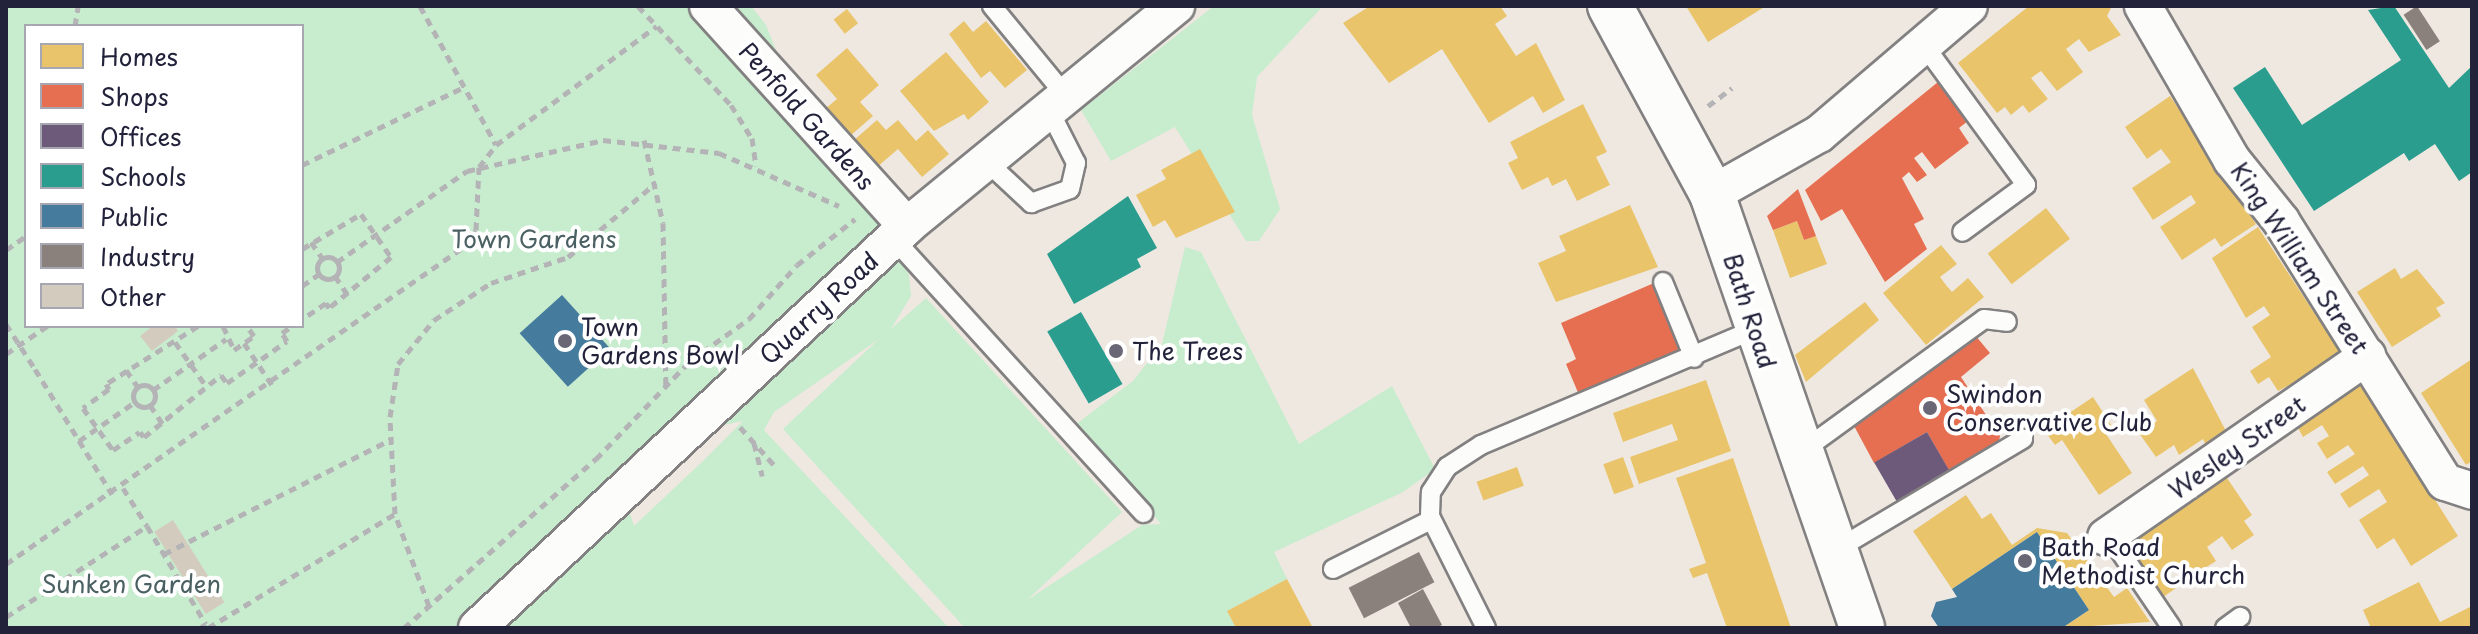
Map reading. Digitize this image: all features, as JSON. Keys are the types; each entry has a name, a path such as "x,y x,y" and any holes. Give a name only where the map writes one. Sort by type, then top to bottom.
{"main road":[{"name":"Bath Road","path":"1610,6 1712,194 1832,552 1862,628"}],"street":[{"name":"Penfold Gardens","path":"708,6 900,232"},
{"name":"Quarry Road","path":"477,628 900,232 1176,6"},
{"path":"1712,194 1819,134 1969,6"},
{"name":"King William Street","path":"2143,6 2232,160 2367,356 2445,482 2472,491"},
{"name":"Wesley Street","path":"2108,536 2367,356"}],"lane":[{"path":"986,161 1031,203 1070,189 1076,163 1058,103 992,6"},
{"path":"1924,45 2026,185 1962,232"},
{"path":"900,232 1143,513"},
{"path":"1663,282 1694,358"},
{"path":"1798,453 1984,319 2007,322"},
{"path":"1486,628 1431,520 1438,478 1465,453 1756,329"},
{"path":"1832,552 2023,439"},
{"path":"1333,569 1431,520"},
{"path":"2108,536 2172,628"}],"path":[{"path":"420,6 496,145"},
{"path":"311,242 323,259 337,262 479,167 558,146 644,140 757,167 752,138 731,105 638,6"},
{"path":"6,564 273,385 465,246 476,230 479,167 496,145 657,26"},
{"path":"304,164 464,87"},
{"path":"644,140 656,183 667,270 666,391"},
{"path":"429,606 395,514 390,440 398,364 434,320 491,283 568,257 656,183"},
{"path":"304,247 361,214 391,257 348,295 304,318"},
{"path":"404,628 666,391 691,360 749,319 797,265 861,215"},
{"path":"6,250 24,237"},
{"path":"304,285 319,274 323,259"},
{"path":"337,262 335,276 348,295"},
{"path":"319,274 335,276"},
{"path":"6,324 112,494"},
{"path":"6,354 44,328"},
{"path":"195,328 126,370 83,408 113,450 163,424 221,375 227,383 257,363 287,341 282,333 289,328"},
{"path":"223,328 226,339 234,350 254,336 248,328"},
{"path":"150,405 153,390 226,339"},
{"path":"175,342 206,386"},
{"path":"244,343 273,385"},
{"path":"126,370 138,387 153,390"},
{"path":"79,441 135,402 138,387"},
{"path":"135,402 150,405 163,424"},
{"path":"718,403 774,465"},
{"path":"164,554 390,440"},
{"path":"754,443 762,476"},
{"path":"123,488 205,627 395,514"},
{"path":"6,617 147,526"}],"green space":[{"name":"Town Gardens","path":"6,6 751,6 766,25 817,152 884,232 909,275 911,296 891,329 926,298 1122,512 1027,600 1142,525 1161,524 1075,425 1133,381 1162,344 1185,247 1201,252 1299,444 1392,386 1435,469 1403,492 1274,552 1287,579 1227,611 1236,628 965,628 783,429 879,339 774,412 764,430 949,628 6,628","holes":["743,421 634,526 628,507 719,426"]},
{"path":"1214,6 1323,6 1257,77 1252,115 1280,209 1259,241 1246,241 1175,127 1111,161 1081,110"}],"building: Homes":[{"path":"1370,6 1500,6 1507,16 1495,24 1516,56 1536,43 1565,100 1543,113 1533,96 1489,123 1442,49 1389,83 1343,23"},
{"path":"1686,6 1766,6 1708,42"},
{"path":"2029,6 2112,6 2107,16 2121,35 2089,52 2079,39 2066,49 2083,72 2057,91 2041,71 2031,78 2048,99 2029,113 2023,105 2011,115 2005,107 1997,113 1958,63"},
{"path":"847,9 858,23 845,34 834,19"},
{"path":"964,21 973,32 986,21 1027,70 1005,88 990,71 981,78 949,34"},
{"path":"847,48 879,85 860,102 873,116 849,137 825,109 837,99 816,75"},
{"path":"946,52 989,102 968,120 964,114 934,131 900,91"},
{"path":"2170,96 2256,224 2221,247 2215,238 2182,260 2160,227 2196,203 2191,195 2153,220 2132,188 2171,162 2161,149 2147,159 2125,127"},
{"path":"1583,104 1607,152 1596,157 1610,185 1577,201 1566,179 1552,186 1548,177 1522,190 1508,163 1518,158 1510,142"},
{"path":"877,120 886,130 898,120 916,141 928,130 949,154 922,177 898,149 876,168 853,141"},
{"path":"1200,149 1235,212 1176,238 1165,220 1153,227 1136,195 1166,179 1161,170"},
{"path":"1630,205 1658,267 1556,302 1538,263 1566,251 1559,236"},
{"path":"2046,208 2070,239 2012,284 1988,254"},
{"path":"1797,221 1804,240 1816,236 1827,264 1790,278 1773,230"},
{"path":"2258,227 2343,357 2278,391 2269,377 2258,384 2250,371 2271,357 2252,327 2270,315 2264,306 2246,318 2212,258"},
{"path":"1941,245 1957,264 1940,277 1946,285 1952,292 1968,278 1984,297 1926,345 1883,293"},
{"path":"2395,268 2401,279 2417,269 2445,303 2436,308 2441,316 2392,347 2357,292"},
{"path":"1865,302 1879,320 1806,382 1795,355"},
{"path":"2472,359 2472,461 2466,465 2421,393"},
{"path":"2193,368 2227,433 2206,446 2203,439 2179,455 2174,445 2156,457 2139,433 2157,421 2144,400"},
{"path":"1706,380 1731,451 1639,484 1630,457 1678,440 1672,424 1623,442 1613,413"},
{"path":"2361,383 2458,536 2411,566 2394,538 2377,549 2359,520 2387,502 2379,489 2349,508 2340,494 2369,475 2363,466 2335,484 2327,472 2355,454 2348,445 2327,459 2317,443 2329,436 2322,425 2303,437 2296,424"},
{"path":"2093,397 2113,428 2106,434 2132,473 2099,495 2062,440 2055,445 2044,430"},
{"path":"1623,457 1634,487 1614,494 1603,464"},
{"path":"1733,458 1791,628 1727,628 1707,573 1693,578 1689,569 1706,563 1676,478"},
{"path":"1517,467 1524,486 1483,501 1477,482"},
{"path":"2227,478 2252,515 2244,521 2254,535 2232,550 2222,536 2207,547 2216,561 2194,575 2184,561 2166,573 2176,588 2159,600 2124,547"},
{"path":"1966,495 1982,519 1991,513 2012,545 2037,528 2067,533 2114,597 2127,588 2150,622 2062,628 2089,610 2037,532 1952,589 1913,531"},
{"path":"1287,579 1313,628 1236,628 1227,611"},
{"path":"2419,582 2440,622 2472,606 2472,628 2371,628 2363,610"}],"building: Shops":[{"path":"1938,82 1968,121 1959,128 1969,143 1935,169 1922,152 1914,158 1927,175 1917,182 1909,172 1902,178 1924,219 1914,224 1927,249 1885,282 1842,209 1821,221 1805,190"},
{"path":"1798,189 1816,236 1804,240 1797,221 1773,230 1767,216"},
{"path":"1654,283 1685,357 1582,402 1566,364 1576,359 1561,323"},
{"name":"Swindon Conservative Club","path":"1975,335 1990,353 1961,377 2000,436 1998,446 1951,474 1927,432 1874,463 1853,424"}],"building: Offices":[{"path":"1927,432 1951,474 1898,504 1874,462"}],"building: Schools":[{"path":"2394,6 2449,88 2472,66 2472,172 2459,181 2435,144 2409,161 2404,153 2314,211 2233,88 2265,67 2302,125 2401,60 2368,10"},
{"path":"1128,196 1157,248 1137,259 1141,267 1074,304 1047,254"},
{"path":"1081,312 1122,384 1089,403 1047,332"}],"building: Public":[{"name":"Town Gardens Bowl","path":"562,295 610,349 568,387 520,333"},
{"name":"Bath Road Methodist Church","path":"2037,532 2089,610 2062,628 1939,628 1931,616 1936,602 1957,597 1952,589"}],"building: Industry":[{"path":"2417,6 2440,41 2426,50 2404,15"},
{"path":"1419,552 1434,582 1364,618 1349,588"},
{"path":"1423,589 1442,625 1436,628 1411,628 1398,603"}],"building: Other":[{"path":"150,328 176,328 178,331 152,351 140,336"},
{"path":"173,520 224,602 206,614 154,532"}],"place":[{"name":"Town Gardens Bowl","path":"565,341"},
{"name":"The Trees","path":"1116,351"},
{"name":"Swindon Conservative Club","path":"1930,408"},
{"name":"Bath Road Methodist Church","path":"2025,561"}],"park label":[{"name":"Sunken Garden","path":"131,584"}]}
